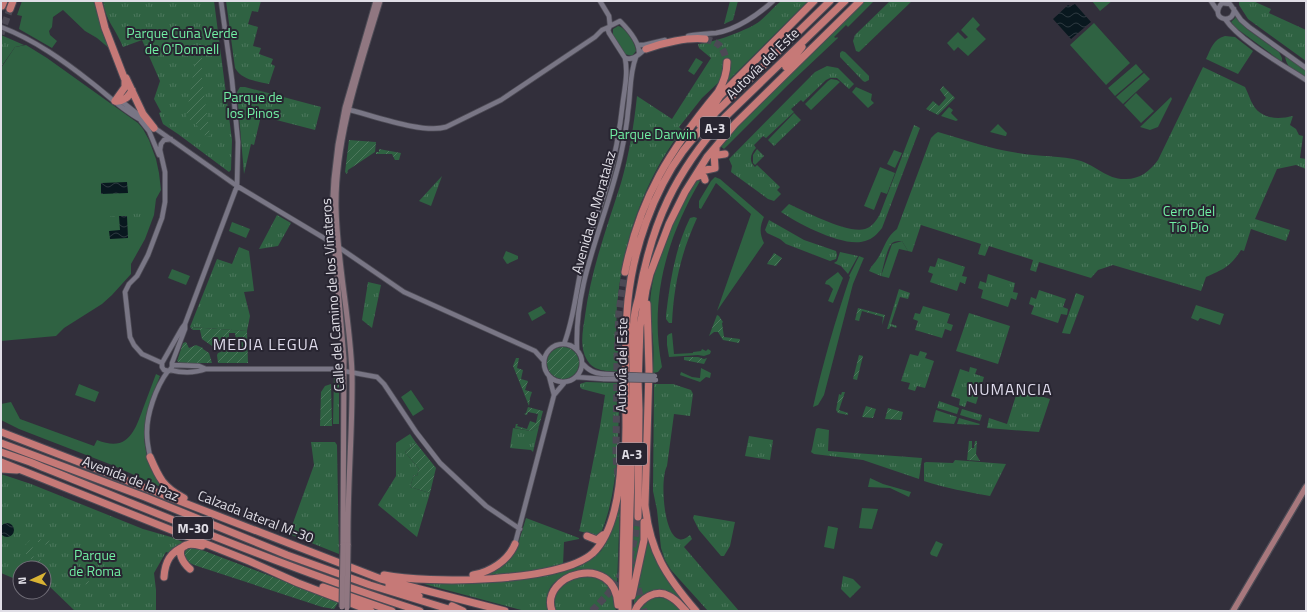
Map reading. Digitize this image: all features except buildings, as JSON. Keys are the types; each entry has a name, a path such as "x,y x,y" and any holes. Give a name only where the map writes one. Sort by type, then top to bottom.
{"highway":[{"path":"10,9 13,1"},
{"path":"98,1 105,28 112,45 143,114 152,126"},
{"path":"693,124 814,1"},
{"name":"Autovía del Este","path":"620,611 628,299 637,251 652,207 668,176 683,152 716,112 830,1"},
{"name":"Autovía del Este","path":"629,611 633,331 635,312 647,256 662,212 678,180 692,157 724,118 845,1"},
{"path":"638,385 642,305 650,274 669,224 685,192 696,173 735,124 860,1"},
{"path":"776,82 788,65 830,15"},
{"path":"646,49 654,46 692,39 706,39"},
{"path":"112,45 126,84 118,100"},
{"path":"625,272 630,249 645,204 663,167 723,83 726,76 727,62"},
{"path":"118,100 129,96 132,90"},
{"path":"683,152 687,141 716,104 720,95"},
{"path":"717,145 716,153 718,155 725,154"},
{"path":"685,192 701,172 715,168 714,153 717,145"},
{"path":"696,177 701,175 705,180"},
{"path":"655,262 646,308 650,352 645,505 650,538 657,554 666,572 696,611"},
{"path":"638,298 637,352 640,410 638,517"},
{"path":"354,569 400,578 425,580 457,579 536,574 558,570 584,560 603,540 609,526 619,482 622,417 626,384"},
{"path":"629,611 634,581 644,540 643,493 649,388"},
{"path":"1,426 93,463 120,477"},
{"name":"Calzada lateral M-30","path":"1,433 120,477 354,569 381,578 505,611"},
{"name":"Avenida de la Paz","path":"1,442 370,586 455,611"},
{"name":"Avenida de la Paz","path":"1,452 30,462 218,538 317,576 365,594 420,611"},
{"path":"150,457 157,473 170,490 226,515 240,524"},
{"name":"M-30","path":"1,462 249,561 280,576 371,611"},
{"path":"1,466 21,470"},
{"path":"1,469 21,470"},
{"path":"646,486 648,520 658,553 667,571 701,611"},
{"path":"586,536 600,539 609,526"},
{"path":"457,579 478,574 495,567 510,553 515,544"},
{"path":"164,577 165,567 171,554 180,548 194,545 215,548"},
{"path":"185,546 181,552 181,559 190,569"},
{"path":"249,561 392,611"},
{"path":"354,569 418,596 458,608 463,611"},
{"path":"552,611 550,597 557,585 563,580 572,576 590,573 603,576 613,585 617,595 620,611"},
{"path":"635,611 637,606 644,599 652,595 662,594 669,595 686,611"}],"main road":[{"name":"Calle del Camino de los Vinateros","path":"345,545 344,371 332,215 338,146 376,1"},
{"name":"Calle del Camino de los Vinateros","path":"345,545 352,372 336,206 347,109 380,1"},
{"path":"1233,611 1306,487"},
{"path":"344,609 345,545"}],"street":[{"path":"221,1 237,129 238,142 236,186 185,324 163,362 162,369 171,367 199,366 206,369 333,369 372,375 381,380 416,432 440,463 486,506 520,529"},
{"path":"600,1 609,16 625,26 638,45 696,35 718,33 739,25 773,1"},
{"path":"1212,1 1218,14 1222,19 1225,19 1230,27 1246,40 1306,80"},
{"path":"1217,10 1221,2 1230,4 1241,20 1249,27 1306,68"},
{"path":"1225,19 1234,14 1234,9"},
{"path":"609,16 609,33 625,58 629,59 637,56 657,41"},
{"path":"347,109 420,128 438,129 446,127 501,100 595,37 602,30 618,21"},
{"path":"1,27 23,36 44,48 141,116 152,126 236,186 339,247 413,297 535,351 548,351"},
{"path":"595,37 609,33"},
{"name":"Avenida de Moratalaz","path":"576,349 576,328 581,294 590,258 612,190 621,155 628,111 632,70 637,56 638,45"},
{"name":"Avenida de Moratalaz","path":"564,344 570,327 584,257 607,185 615,152 624,97 626,69 625,58"},
{"path":"118,100 140,120 149,131 162,161"},
{"path":"140,120 152,126"},
{"path":"170,139 164,140 161,144 160,150 165,184 165,202 162,218 148,255 136,276 126,288 125,292 132,341 142,354 154,360 163,362 168,360 171,367"},
{"path":"154,143 161,144"},
{"path":"150,457 147,424 159,385 171,367 185,329 185,324"},
{"path":"544,361 548,351 555,345 564,344 573,346 580,353 582,363 576,377"},
{"path":"535,351 544,361 554,395"},
{"path":"582,363 589,370 604,377"},
{"path":"549,376 560,382 565,382"},
{"path":"515,544 554,395 565,382 576,377 656,378"}],"green space":[{"path":"22,1 94,1 100,23 110,49 97,38 85,31 63,10 53,17 52,27 49,31 50,35 57,41 52,48 19,29 22,16 17,15"},
{"name":"Parque Cuña Verde de O'Donnell","path":"103,1 214,1 232,140 231,170 229,172 163,124 159,113 161,112 154,99 160,81 142,40 123,47 108,19"},
{"path":"226,1 261,1 258,12 252,11 248,24 258,27 253,46 261,48 259,54 273,59 271,64 275,66 269,84 245,78 235,68"},
{"path":"730,1 738,1 733,20 724,24"},
{"name":"Parque Darwin","path":"781,1 808,1 727,82 730,62 719,82 702,98 679,127 682,130 669,148 658,168 639,209 625,253 617,306 616,334 621,334 620,372 606,371 593,367 587,360 583,350 583,327 595,265 621,183 626,162 633,129 637,96 672,119 711,58 699,48 698,44 721,39 755,25"},
{"path":"864,1 874,1 848,27 846,25 834,37 838,38 788,85 724,149 720,146 736,128"},
{"path":"890,1 912,1 859,52 856,51 853,41 855,35"},
{"path":"1092,1 1112,1 1100,11"},
{"path":"1239,1 1253,1 1271,9 1269,13 1306,30 1306,61 1248,19 1239,5"},
{"path":"973,17 980,25 976,29 986,39 968,56 958,47 954,51 947,43 958,32 965,39 968,37 961,30"},
{"path":"1236,17 1247,29 1279,52 1282,62 1236,28 1231,22"},
{"path":"1094,23 1130,63 1106,85 1070,45"},
{"path":"618,26 624,29 630,36 636,48 636,51 632,56 625,54 613,35 613,29"},
{"path":"1,35 24,45 15,47 1,67"},
{"path":"1221,37 1235,37 1253,51 1238,74 1206,59 1215,42"},
{"path":"26,45 47,58 138,123 149,140 156,159 161,190 156,199 154,215 145,239 131,264 131,274 112,295 102,304 64,328 56,336 1,341 1,68 15,47"},
{"path":"842,51 845,52 869,76 869,80 865,82 863,81 840,57 840,53"},
{"path":"1285,56 1306,70 1306,78 1295,72 1290,67"},
{"path":"196,57 202,58 202,79 210,136 206,137 195,123 186,118"},
{"path":"696,58 703,62 694,75 688,71"},
{"path":"1136,64 1143,72 1115,96 1108,88"},
{"path":"827,66 838,68 854,84 849,89 837,78 830,78 826,80 803,102 801,100 791,109 794,112 766,138 763,136 754,145 756,148 751,157 753,165 755,167 757,165 780,187 777,190 781,194 774,201 768,199 731,172 732,166 729,159 815,72"},
{"name":"Cerro del Tío Pío","path":"1203,67 1245,87 1254,107 1263,115 1274,118 1293,116 1290,125 1296,129 1299,135 1303,136 1300,158 1306,159 1306,169 1296,165 1277,169 1255,219 1290,230 1286,241 1251,229 1244,251 1241,250 1226,267 1206,277 1201,291 1113,265 1098,270 1091,278 1039,262 1036,272 1030,270 1033,260 989,246 985,256 978,254 981,244 921,225 912,252 908,251 902,241 893,242 887,254 881,276 869,271 888,239 897,229 931,138 938,132 998,149 1081,161 1108,175 1120,179 1136,178 1152,168 1158,160"},
{"path":"1144,73 1150,79 1123,104 1116,97"},
{"path":"831,79 840,82 811,110 805,104"},
{"path":"943,86 955,98 938,115 926,109 933,101 939,106 946,98 940,90"},
{"name":"Parque de los Pinos","path":"240,87 321,107 315,130 261,116 254,145 251,144 244,174 237,92"},
{"path":"856,87 872,94 871,100 874,103 868,108 852,92"},
{"path":"1136,93 1154,111 1141,123 1124,105"},
{"path":"1171,97 1172,99 1158,127 1150,130 1140,127"},
{"path":"949,107 953,110 951,113 958,120 956,121 941,116"},
{"path":"794,113 801,120 774,146 768,140"},
{"path":"998,124 1007,133 1006,136 990,132"},
{"path":"914,125 920,128 882,228 873,238 856,242 834,238 799,223 781,212 789,204 816,217 848,228 858,230 870,227 880,214"},
{"path":"349,140 376,142 375,152 348,170 347,174 345,172"},
{"path":"379,149 401,153 399,160 395,160 392,154 376,154 376,152 379,152"},
{"path":"757,149 764,156 755,165 753,163 753,155"},
{"path":"894,150 902,153 895,168 887,164"},
{"path":"880,167 895,173 887,194 881,192 874,210 864,206"},
{"path":"442,176 431,206 419,201"},
{"path":"715,177 720,179 764,217 761,236 764,243 717,311 751,214 716,183 701,209 699,208 699,201"},
{"path":"696,180 700,181 678,225 663,271 659,294 658,318 662,367 658,372 653,373 653,335 650,322 650,298 653,280 671,227"},
{"path":"145,213 145,225 133,226 133,214"},
{"path":"277,215 291,223 278,246 259,249"},
{"path":"115,216 116,226 105,227 105,217"},
{"path":"690,218 697,218 691,231 679,269 674,295 672,323 669,323 666,319 666,315 674,265 680,241 685,229"},
{"path":"769,220 804,240 836,251 836,259 830,261 786,244 780,239 767,233 765,230"},
{"path":"232,222 250,229 246,238 229,231"},
{"path":"902,241 908,251 899,249 889,278 881,276 892,244"},
{"path":"239,247 249,251 254,291 244,292 250,316 247,331 190,327 217,259 232,264"},
{"path":"506,251 518,256 518,259 507,264 503,258"},
{"path":"840,252 858,256 848,274 841,266 834,263 837,261"},
{"path":"774,253 782,258 776,266 767,264"},
{"path":"859,256 864,258 853,284 824,395 818,405 813,407 825,358 850,277 849,276"},
{"path":"938,258 965,267 962,276 967,277 965,284 960,282 957,291 930,282 933,274 928,272 930,266 935,267"},
{"path":"172,269 190,276 186,285 168,278"},
{"path":"838,272 843,278 833,303 828,301 833,289 829,285 825,284 826,281"},
{"path":"988,274 1015,283 1013,292 1018,293 1016,300 1011,298 1008,307 981,298 983,290 978,288 980,281 986,283"},
{"path":"368,282 381,285 372,328 362,320"},
{"path":"899,289 910,293 908,299 900,297 891,324 897,326 896,328 891,326 887,329"},
{"path":"1039,290 1066,299 1063,307 1068,309 1067,315 1061,314 1058,323 1031,314 1034,306 1029,304 1031,297 1036,299"},
{"path":"1076,293 1084,297 1070,334 1062,333"},
{"path":"1196,305 1224,314 1220,325 1200,318 1198,321 1191,318"},
{"path":"541,306 546,313 532,321 528,313"},
{"path":"923,306 950,314 947,323 953,325 951,331 945,329 942,338 915,330 918,321 913,319 915,313 920,314"},
{"path":"858,308 885,315 882,325 883,317 862,311 859,321 855,320"},
{"path":"969,313 1010,326 998,364 956,351"},
{"path":"717,315 723,322 724,337 740,339 739,343 723,340 718,332 714,332 709,336"},
{"path":"190,327 247,331 248,363 218,363 218,353 233,347 239,350 242,345 236,341 235,333 229,333 229,339 227,341 212,346 202,339 200,330 193,330"},
{"path":"672,333 674,354 693,353 701,351 702,349 706,351 708,349 711,351 710,354 704,356 669,357 667,336"},
{"path":"186,342 189,348 196,345 203,348 209,353 212,363 180,363 177,361 183,343"},
{"path":"563,347 572,350 576,354 579,363 576,372 572,376 563,379 554,376 550,372 547,363 550,354 554,350"},
{"path":"920,351 927,353 925,358 934,361 925,388 917,386 915,391 908,389 910,383 901,381 910,354 918,356"},
{"path":"859,355 863,356 857,380 853,379"},
{"path":"684,357 707,358 704,364 684,360"},
{"path":"516,358 519,358 517,368 523,370 521,379 528,381 525,390 532,392 529,406 513,366"},
{"path":"970,367 977,369 975,374 984,377 976,404 967,401 965,407 959,405 960,399 951,396 960,369 969,372"},
{"path":"701,368 711,373 710,378 706,377 700,382 680,375 681,372 692,377 700,378"},
{"path":"156,374 160,376 149,406 144,433 148,459 163,488 112,465 19,429 1,420 1,404 11,402 20,419 94,446 97,440 117,444 124,441 134,431"},
{"path":"334,376 338,378 339,381 339,424 333,424"},
{"path":"586,382 617,383 617,389 620,389 618,445 614,482 606,518 600,535 597,536 579,531 605,395 582,389 580,384"},
{"path":"79,384 99,392 95,402 75,395"},
{"path":"331,384 332,426 320,426 321,392 325,386"},
{"path":"654,384 673,384 691,390 693,394 690,416 674,414 664,482 664,506 669,528 679,539 683,539 690,535 692,539 684,547 739,611 708,611 671,570 665,560 661,548 657,510 653,491"},
{"path":"1018,389 1050,399 1039,432 987,428 989,418 1007,424"},
{"path":"411,390 424,409 413,416 401,397"},
{"path":"842,392 845,392 839,410 848,413 848,415 838,413 836,410 839,394 841,395"},
{"path":"939,401 959,408 957,414 937,408"},
{"path":"866,406 876,409 873,418 862,417"},
{"path":"528,407 543,411 539,426 531,431 515,428 516,424 518,424 517,426 527,429 530,421 536,423 538,414 528,412 527,415 524,414 526,413"},
{"path":"888,408 903,412 901,420 885,419"},
{"path":"962,409 982,415 980,421 960,415"},
{"path":"936,410 957,417 954,424 933,422"},
{"path":"959,418 980,424 957,424"},
{"path":"539,426 533,452 531,450 510,448 513,428 531,431"},
{"path":"816,429 829,430 828,451 922,458 919,479 863,460 814,454 811,452"},
{"path":"410,434 416,443 405,452 419,469 417,476 414,475 410,487 430,493 417,537 378,505 396,476 396,443"},
{"path":"749,436 773,440 770,460 745,456"},
{"path":"969,441 972,441 972,448 974,448 975,441 977,441 976,454 980,461 967,460"},
{"path":"311,442 335,442 337,445 339,554 289,534 314,465"},
{"path":"416,443 436,468 430,493 410,487 414,475 417,476 419,469 405,452"},
{"path":"955,460 1006,464 990,496 948,488 924,481 924,463 953,463"},
{"name":"Parque de Roma","path":"1,474 31,484 143,529 183,542 170,553 166,552 154,573 156,611 75,611 52,589 52,560 12,560 12,578 1,573"},
{"path":"870,478 883,484 911,492 909,497 890,488 868,487"},
{"path":"618,501 620,503 617,586 607,576 598,571 584,570 556,581 553,584 547,597 549,611 525,611 424,584 503,580 551,575 580,566 601,551 611,533"},
{"path":"862,508 878,509 872,529 859,528"},
{"path":"694,515 735,522 730,546 724,556 721,556 699,530 693,518"},
{"path":"526,518 579,538 564,542 563,565 541,570 480,576 512,554 519,541"},
{"path":"633,519 641,519 641,526 638,555 632,575"},
{"path":"828,526 838,528 834,549 824,547"},
{"path":"50,539 47,545 35,541 30,555 42,560 32,560 26,554 24,547 31,540"},
{"path":"936,541 943,544 937,557 931,555 930,553"},
{"path":"648,542 667,580 692,611 688,611 672,595 644,595 634,605 634,596"},
{"path":"191,547 337,601 338,603 334,609 322,607 194,565 186,561 183,555 186,550"},
{"path":"82,569 87,573 90,588 81,595 79,592 86,586 84,574 81,572"},
{"path":"594,575 609,585 615,599 616,611 555,611 554,593 576,578"},
{"path":"843,576 853,579 861,587 850,598 841,589"},
{"path":"656,597 669,599 681,611 638,611 644,601"}],"water":[{"path":"1075,4 1091,22 1071,39 1053,19 1068,5 1070,6"},
{"path":"127,182 128,193 101,194 101,183"},
{"path":"119,216 127,216 128,238 110,239 109,231 120,230"},
{"path":"7,523 12,525 14,530 12,535 7,537 2,535 0,530 2,525"}],"tunnel":[{"path":"1,34 10,9"},
{"path":"705,39 715,42 720,46 727,62"},
{"path":"618,475 616,457 617,358 619,311 625,272"},
{"path":"630,557 638,517"},
{"path":"630,558 644,611"},
{"path":"592,611 608,594 623,572"}],"district":[{"name":"MEDIA LEGUA","path":"266,344"},
{"name":"NUMANCIA","path":"1010,389"}]}
